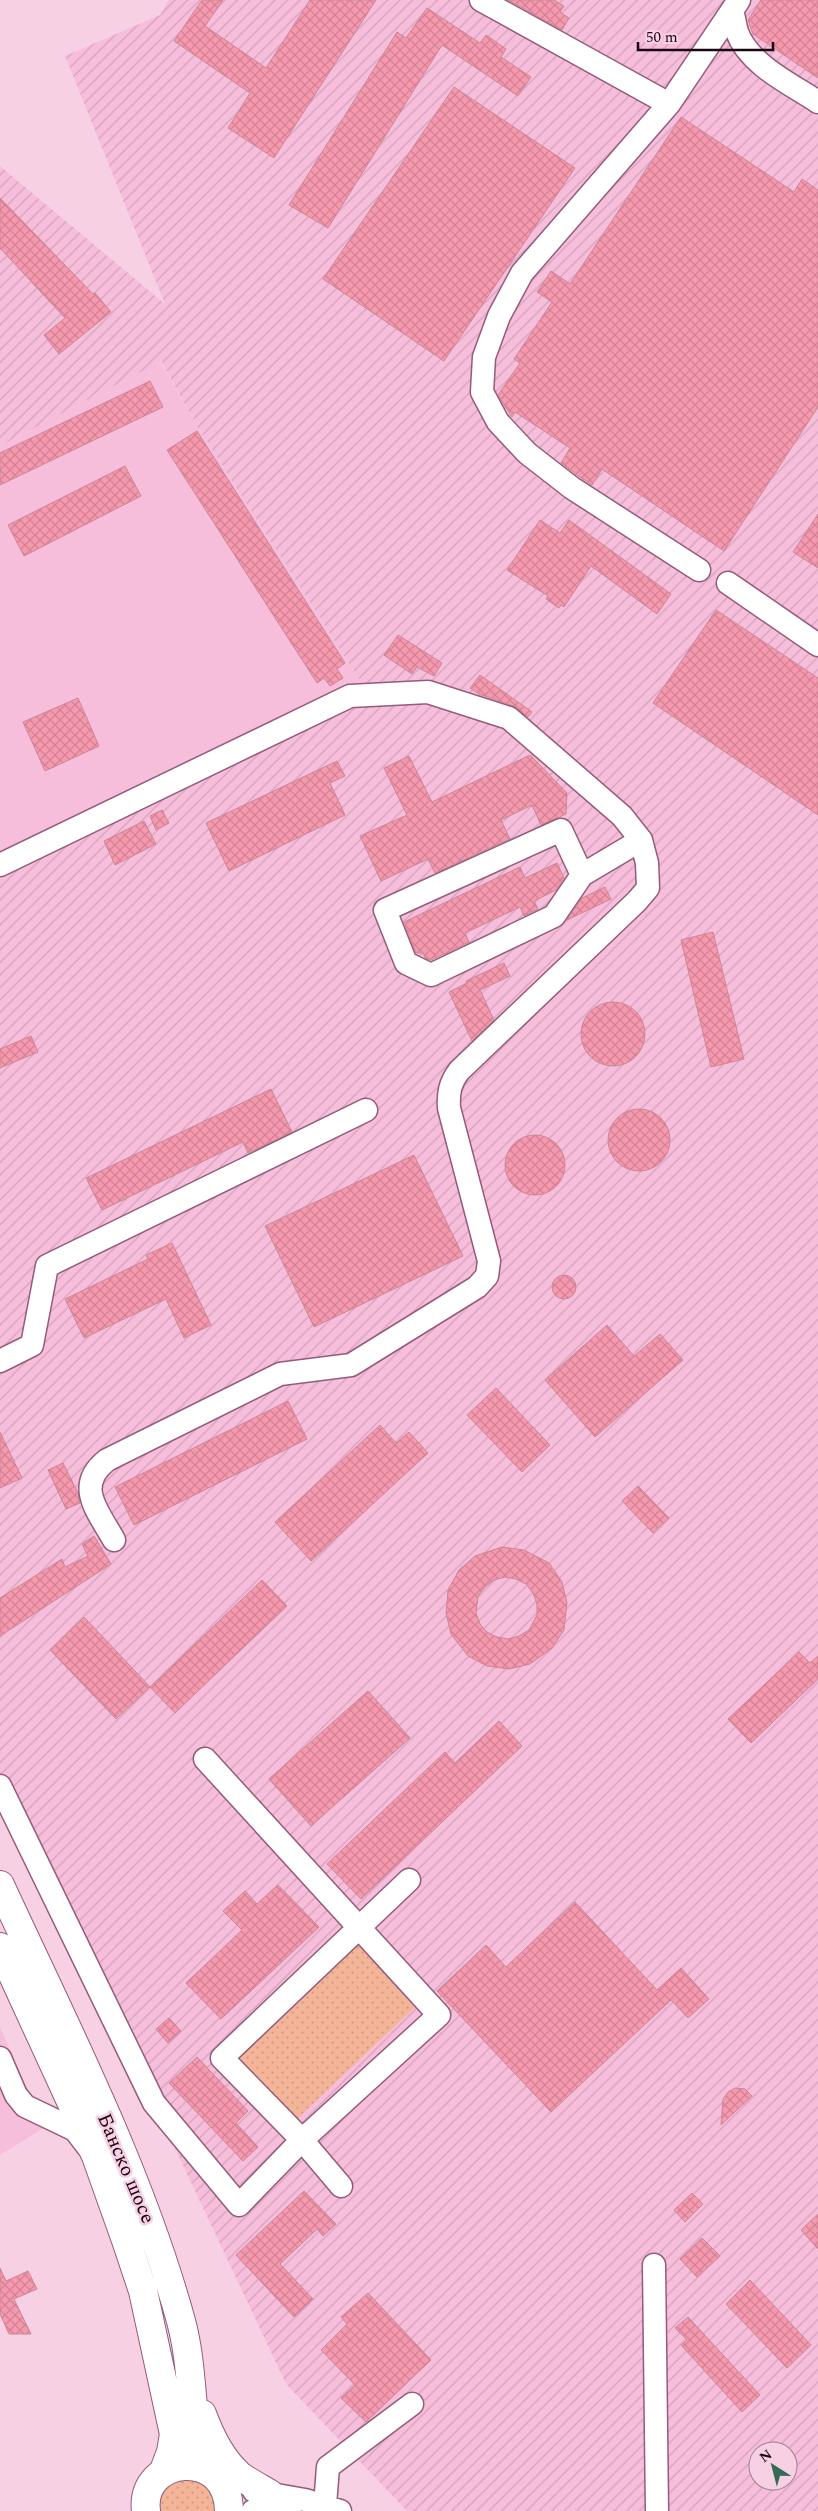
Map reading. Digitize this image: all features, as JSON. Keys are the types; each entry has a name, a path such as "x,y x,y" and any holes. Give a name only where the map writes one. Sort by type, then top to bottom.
{"main road":[{"name":"Банско шосе","path":"0,1885 120,2148 152,2226 181,2324 190,2366 193,2421 202,2467"},
{"name":"Банско шосе","path":"0,1947 96,2156 143,2291 174,2434 171,2452 163,2473"},
{"path":"190,2366 203,2415 214,2443 261,2502"},
{"path":"146,2511 147,2494 153,2482 163,2473 175,2467 188,2464 202,2467 215,2474 227,2498"}],"street":[{"path":"481,0 669,104"},
{"path":"699,570 572,488 527,453 498,422 482,392 484,357 499,316 522,273 669,104 736,5"},
{"path":"736,5 737,33 750,52 769,70 818,102"},
{"path":"728,583 818,645"},
{"path":"0,866 350,696 428,692 509,718 622,816 641,840 647,863 648,888 637,901 459,1071 451,1081 448,1094 448,1108 489,1261 486,1276 477,1287 351,1366 280,1374 107,1460 95,1469 90,1481 90,1496 114,1540"},
{"path":"582,875 561,830 385,910 406,962 431,975 554,916 582,875 641,840"},
{"path":"0,1361 32,1345 47,1266 366,1110"},
{"path":"0,1786 154,2103 239,2204 302,2140 439,2015 205,1759"},
{"path":"341,2186 302,2140 222,2058 409,1880"},
{"path":"0,2058 16,2096 25,2106 75,2130 96,2156"},
{"path":"0,2101 44,2116"},
{"path":"654,2264 657,2511"},
{"path":"227,2498 323,2506 328,2467 412,2404"}],"shaded area":[{"path":"169,0 818,0 818,2511 407,2511 286,2384 0,1777 0,854 361,682 197,426 161,361 0,446 0,166 165,304 65,56 160,15"},
{"path":"160,361 197,426 361,682 0,854 0,446"},
{"path":"354,1940 416,2006 295,2121 233,2055"},
{"path":"0,2027 44,2128 0,2155"},
{"path":"185,2476 211,2487 217,2511 157,2511 161,2493 173,2482"}],"building":[{"path":"202,0 223,0 205,26 266,68 310,0 376,0 274,158 228,128 250,93 174,41"},
{"path":"508,0 554,0 564,6 560,12 569,18 562,30"},
{"path":"761,0 818,0 818,78 753,34 748,20"},
{"path":"427,8 480,43 486,35 506,49 501,57 531,77 518,96 442,45 328,228 289,205 397,32 406,38"},
{"path":"454,87 575,168 444,361 323,279"},
{"path":"681,117 794,192 802,179 818,190 818,407 724,551 602,469 592,485 580,477 561,463 570,448 515,412 512,417 498,395 520,363 514,359 552,302 537,292 551,271 570,284"},
{"path":"0,198 93,294 95,293 111,312 59,354 44,335 65,318 0,248"},
{"path":"150,381 163,407 0,485 0,453"},
{"path":"197,431 345,663 337,669 343,678 330,686 324,678 317,683 167,450"},
{"path":"125,466 141,496 24,556 8,525"},
{"path":"818,514 818,568 793,552"},
{"path":"540,520 560,533 569,520 671,594 657,614 591,566 564,607 561,605 559,608 546,599 548,596 507,570"},
{"path":"716,610 818,678 818,815 653,703"},
{"path":"398,635 442,663 434,676 417,667 412,674 384,655"},
{"path":"480,675 532,712 528,717 513,706 479,694 470,688"},
{"path":"78,698 99,746 45,771 23,722"},
{"path":"530,755 567,793 566,814 541,825 532,805 501,820 510,839 435,873 428,859 381,881 360,836 407,815 384,768 409,756 432,802"},
{"path":"337,761 345,776 330,783 345,815 229,871 206,823"},
{"path":"162,810 169,823 156,830 150,816"},
{"path":"144,821 156,844 115,865 104,841"},
{"path":"557,863 564,878 556,890 534,901 538,909 524,916 520,907 465,933 469,942 431,960 425,958 423,953 416,953 404,922 520,867 525,878"},
{"path":"605,887 611,899 567,920 582,898"},
{"path":"713,932 744,1059 711,1067 681,940"},
{"path":"504,963 510,976 480,990 494,1020 472,1041 449,992 467,983 466,981"},
{"path":"613,1002 631,1008 639,1016 645,1034 639,1052 631,1060 613,1066 595,1060 587,1052 581,1034 587,1016 595,1008"},
{"path":"31,1036 38,1052 0,1068 0,1049"},
{"path":"271,1089 292,1132 248,1153 243,1142 102,1210 86,1178"},
{"path":"633,1109 645,1109 661,1118 668,1128 670,1140 668,1152 661,1162 645,1171 633,1171 622,1166 613,1157 608,1146 608,1134 613,1123 622,1114"},
{"path":"529,1135 541,1135 552,1140 560,1148 565,1159 563,1177 552,1190 541,1195 529,1195 518,1190 510,1182 505,1171 505,1159 510,1148 518,1140"},
{"path":"414,1155 463,1256 314,1327 265,1226"},
{"path":"172,1243 211,1325 184,1338 166,1299 84,1338 65,1299 148,1259 146,1255"},
{"path":"564,1275 573,1278 576,1287 573,1296 564,1299 555,1296 552,1287 555,1278"},
{"path":"607,1325 634,1356 660,1334 683,1360 595,1437 545,1380"},
{"path":"496,1388 550,1445 522,1472 467,1415"},
{"path":"288,1401 307,1439 134,1525 115,1487"},
{"path":"380,1425 396,1443 409,1432 428,1453 311,1561 275,1522"},
{"path":"0,1432 22,1478 0,1488"},
{"path":"63,1463 78,1493 80,1503 66,1509 48,1470"},
{"path":"638,1486 669,1518 653,1533 622,1501"},
{"path":"94,1536 111,1564 0,1636 0,1598 62,1559 65,1567 88,1556 82,1544"},
{"path":"502,1547 524,1550 549,1563 562,1582 567,1603 564,1630 552,1648 530,1664 509,1669 487,1666 468,1656 451,1634 446,1613 448,1590 459,1570 475,1556","holes":["505,1577 516,1579 526,1584 533,1593 537,1604 537,1615 529,1630 519,1636 508,1639 497,1637 487,1632 480,1624 476,1613 478,1596 494,1580"]},
{"path":"262,1580 287,1606 175,1713 150,1687"},
{"path":"84,1617 150,1687 116,1719 50,1650"},
{"path":"799,1652 810,1663 818,1656 818,1679 751,1743 728,1719"},
{"path":"368,1691 410,1738 311,1826 269,1779"},
{"path":"499,1721 522,1746 361,1899 327,1864 445,1752 455,1763"},
{"path":"278,1885 319,1927 221,2019 186,1983 242,1930 223,1911 245,1891 257,1904"},
{"path":"575,1902 657,1990 681,1968 709,1999 688,2018 671,2000 551,2112 437,1991 486,1945 506,1967"},
{"path":"169,2018 181,2031 168,2043 156,2029"},
{"path":"197,2057 248,2111 236,2123 258,2147 243,2161 169,2083"},
{"path":"735,2088 745,2089 752,2096 721,2125 723,2099 728,2092"},
{"path":"304,2191 336,2224 323,2236 317,2229 280,2264 313,2299 294,2317 236,2255"},
{"path":"692,2193 703,2204 685,2222 674,2210"},
{"path":"818,2214 818,2249 801,2230"},
{"path":"702,2238 720,2256 697,2277 680,2259"},
{"path":"0,2268 6,2281 28,2271 37,2289 14,2299 31,2334 9,2334 0,2314"},
{"path":"750,2280 811,2345 787,2368 726,2304"},
{"path":"368,2293 431,2360 366,2422 341,2398 355,2385 321,2350 347,2324 341,2317"},
{"path":"688,2317 760,2395 742,2412 681,2345 687,2340 675,2328"}]}
